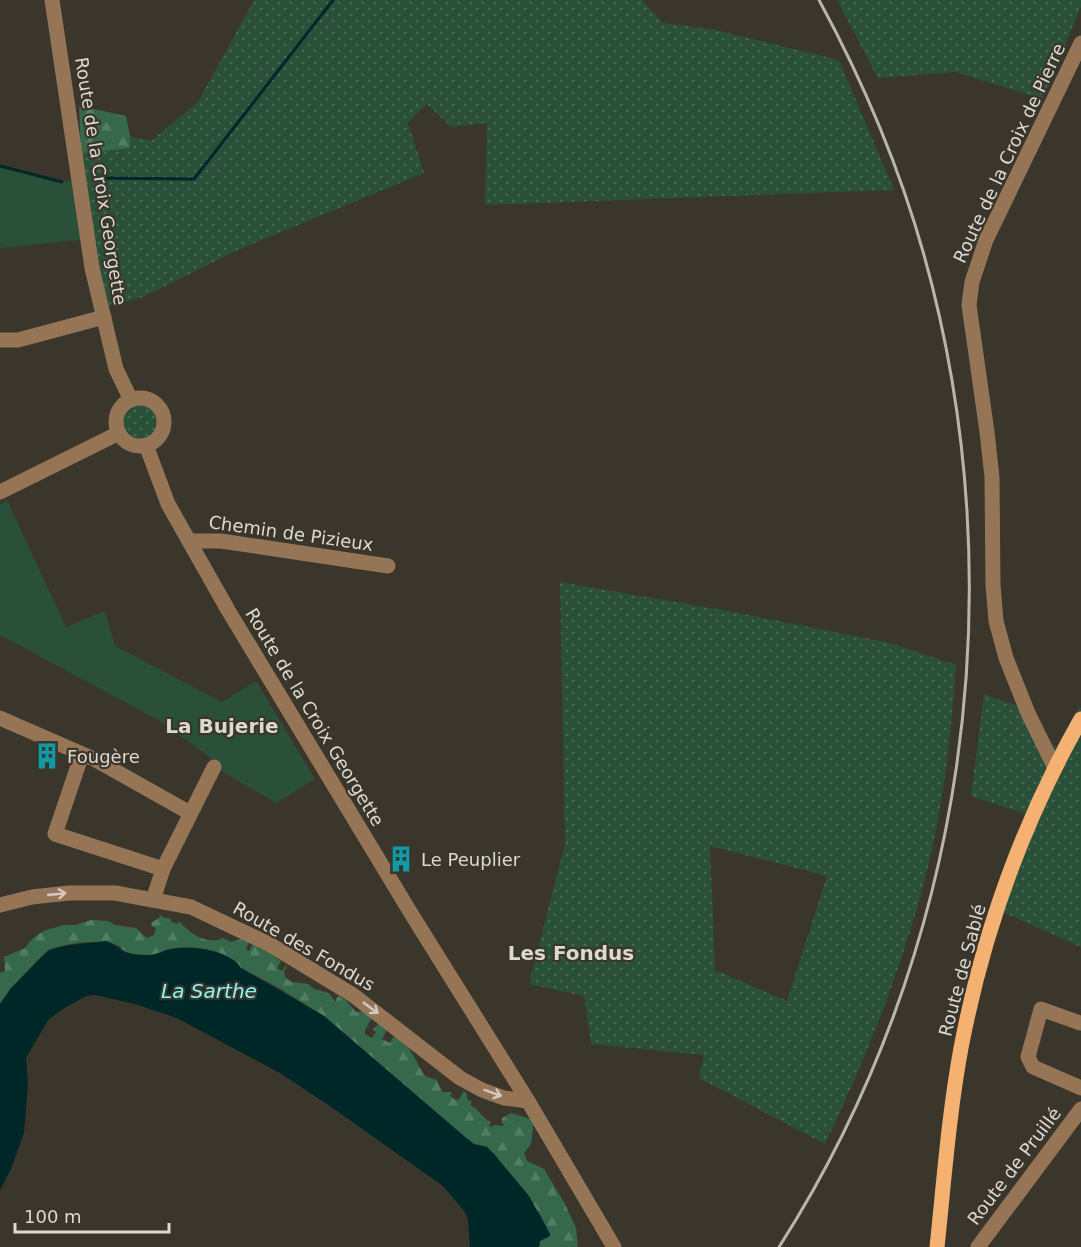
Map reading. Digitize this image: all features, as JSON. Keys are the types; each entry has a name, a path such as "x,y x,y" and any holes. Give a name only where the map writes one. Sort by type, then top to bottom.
{"main road":[{"name":"Route de Sablé","path":"937,1247 954,1092 975,986 1008,880 1026,833 1055,768 1081,719"}],"street":[{"name":"Route de la Croix Georgette","path":"52,0 92,267 116,369 132,400"},
{"name":"Route de la Croix de Pierre","path":"1055,768 1028,713 1010,669 996,621 993,585 992,477 969,305 972,282 986,240 1081,43"},
{"path":"0,340 18,340 104,317"},
{"path":"132,400 148,400 159,407 163,414 164,422 159,437 146,446 130,444 119,433 117,426 120,410 132,400"},
{"path":"0,492 119,433"},
{"name":"Route de la Croix Georgette","path":"146,446 168,504 302,735 528,1101 614,1247"},
{"name":"Chemin de Pizieux","path":"189,541 221,541 388,566"},
{"path":"0,718 94,759 190,813"},
{"path":"82,754 55,834 163,869"},
{"path":"153,900 163,869 214,767"},
{"name":"Route des Fondus","path":"0,905 32,897 115,892 191,907 269,944 353,994 460,1078 482,1090 504,1098 528,1101"},
{"path":"1080,1023 1041,1009 1028,1057 1033,1067 1081,1088"},
{"name":"Route de Pruillé","path":"978,1247 1081,1109"}],"green space":[{"path":"254,0 642,0 663,23 711,29 839,60 894,190 485,205 487,123 451,127 427,104 408,123 424,173 240,249 143,297 102,308 74,155 129,148 130,136 151,141 198,102"},
{"path":"837,0 1081,0 1081,7 1042,99 956,72 878,78"},
{"path":"79,106 126,116 130,148 81,154"},
{"path":"0,166 62,182 78,180 88,239 0,248"},
{"path":"141,404 154,409 159,422 154,435 141,440 128,435 123,422 128,409"},
{"path":"7,500 66,627 105,611 115,646 222,702 256,681 315,779 276,803 209,764 211,758 160,721 0,635 0,505"},
{"path":"560,582 728,611 890,643 956,665 944,783 934,841 920,898 878,1023 825,1144 699,1078 704,1055 591,1044 584,996 529,984 565,844","holes":["710,846 827,876 787,1001 715,970"]},
{"path":"984,694 1034,712 1048,743 1057,746 1079,707 1081,708 1081,947 998,910 1029,815 971,796"},
{"path":"160,914 162,917 171,919 171,922 178,924 179,921 193,934 205,939 223,938 231,942 241,939 249,942 246,949 249,951 253,944 261,947 281,961 277,968 282,971 288,962 284,972 286,978 292,982 308,984 314,989 329,993 335,1002 338,996 346,1000 356,1012 364,1011 372,1017 365,1034 372,1038 376,1032 373,1029 380,1023 388,1028 382,1039 390,1043 393,1037 404,1043 425,1076 437,1080 442,1092 452,1092 450,1096 456,1100 464,1091 467,1099 472,1102 470,1105 491,1122 489,1125 492,1127 494,1125 504,1126 502,1118 511,1113 534,1120 531,1144 524,1153 527,1161 544,1169 565,1204 576,1228 578,1247 539,1247 540,1241 550,1234 540,1214 487,1147 474,1144 465,1137 324,1016 241,968 228,956 198,948 169,949 153,955 145,955 124,951 111,943 64,945 45,953 23,975 0,1004 0,973 5,971 4,957 25,948 43,931 91,920 108,921 115,925 136,928 147,938 154,935 156,928 151,926 152,922 159,918"}],"water":[{"name":"La Sarthe","path":"106,941 128,953 137,955 152,955 180,948 210,950 219,953 324,1016 465,1137 474,1144 487,1147 529,1196 550,1236 540,1241 539,1247 470,1247 468,1219 465,1212 443,1186 330,1106 280,1073 177,1018 135,1004 95,995 86,996 48,1020 26,1058 28,1084 24,1133 11,1169 0,1190 0,1004 10,989 49,950"}],"waterway":[{"path":"93,178 194,179 333,0"},
{"path":"0,166 62,182"}],"railway":[{"path":"779,1247 843,1134 894,1016 932,893 957,766 968,638 967,509 952,381 924,255 879,124 819,0"}],"place":[{"name":"Fougère","path":"47,756"},
{"name":"Le Peuplier","path":"401,859"}],"district":[{"name":"La Bujerie","path":"222,726"},
{"name":"Les Fondus","path":"571,953"}]}
